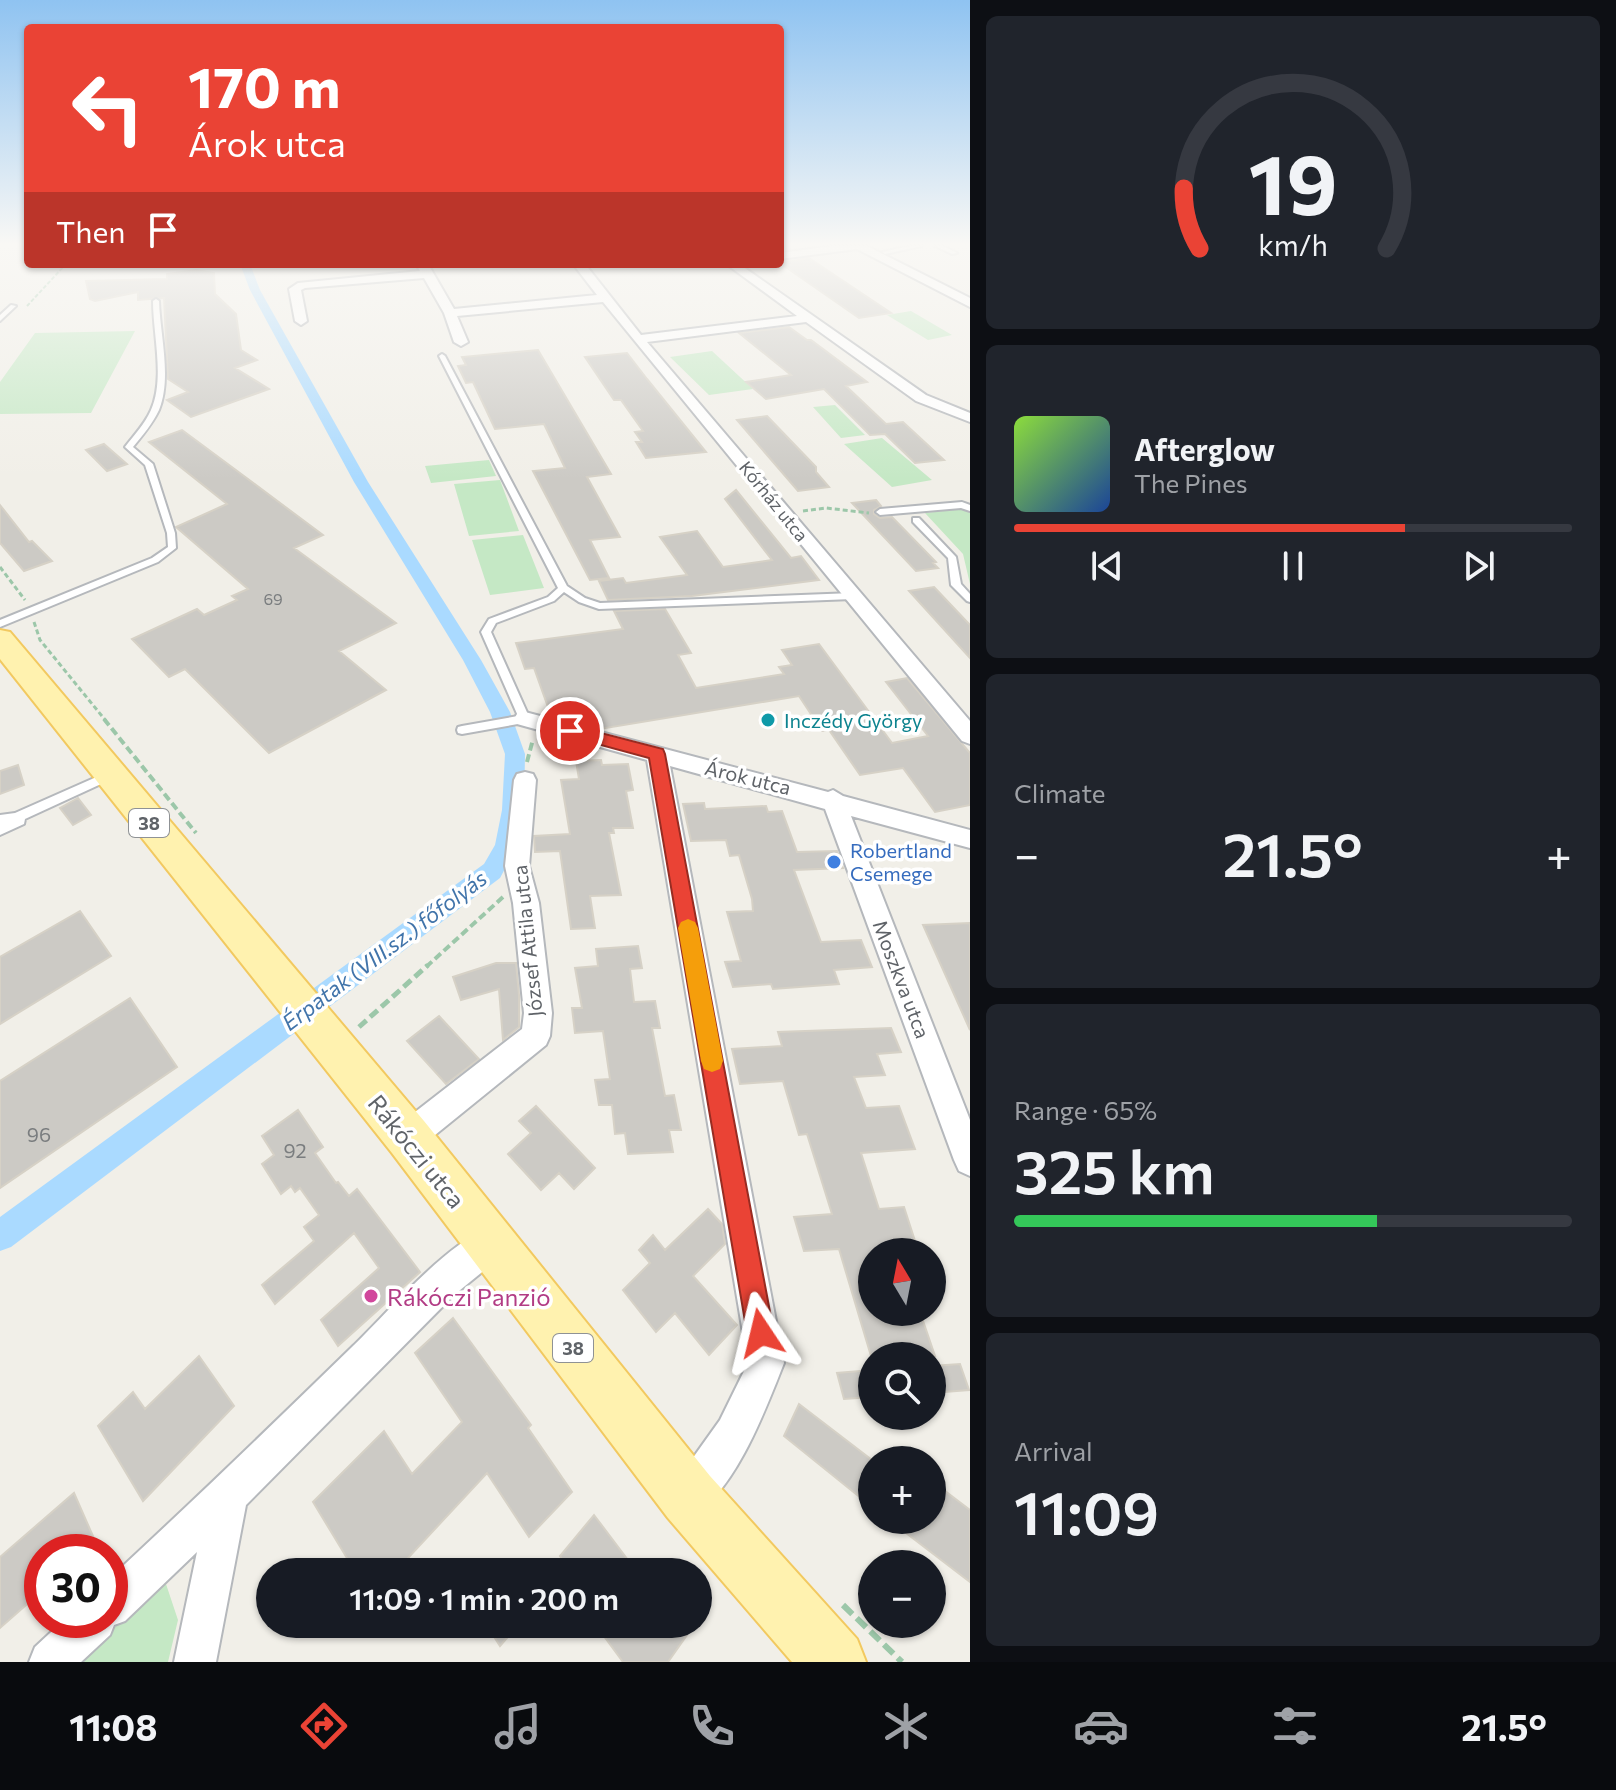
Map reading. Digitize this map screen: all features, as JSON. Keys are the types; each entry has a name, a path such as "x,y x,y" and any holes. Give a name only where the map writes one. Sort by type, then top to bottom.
{"main road":[{"name":"Rákóczi utca","path":"0,639 96,781 325,1020 408,1137 689,1497 834,1662"}],"street":[{"path":"454,324 461,342"},
{"name":"Kórház utca","path":"626,324 970,736"},
{"path":"638,339 763,324"},
{"path":"816,324 921,398 970,418"},
{"name":"Árok utca","path":"533,721 833,799 970,839"},
{"path":"657,754 766,1363 751,1402 736,1429 713,1469 689,1497"},
{"name":"József Attila utca","path":"408,1137 536,1036 536,998 526,903 517,866 525,780"},
{"name":"Moszkva utca","path":"833,799 970,1160"},
{"path":"128,1589 228,1495 442,1283 491,1243"},
{"path":"195,1662 228,1495"},
{"path":"50,1662 76,1638"}],"lane":[{"path":"0,624 155,560 172,548 171,533 149,464 129,447 149,425 162,392 157,324"},
{"path":"442,356 563,588 582,600 599,606 853,596"},
{"path":"880,512 962,505 970,508"},
{"path":"916,520 952,557 956,585 970,599"},
{"path":"462,730 533,721 486,632 492,621 551,599 563,588"},
{"path":"0,820 17,817 96,781"},
{"path":"0,830 70,799 96,781"}],"path":[{"path":"783,512 826,508 847,513 880,512"},
{"path":"40,640 200,837"},
{"path":"525,780 533,721"},
{"path":"325,1020 520,882"}],"green space":[{"path":"901,324 932,324 952,335 928,340"},
{"path":"135,331 91,413 0,414 0,382 35,333"},
{"path":"712,351 753,389 709,395 670,357"},
{"path":"835,405 865,435 841,438 813,407"},
{"path":"882,438 932,480 892,487 844,444"},
{"path":"489,460 496,476 431,483 425,466"},
{"path":"500,480 519,531 469,536 454,484"},
{"path":"970,508 970,584 963,554 925,513"},
{"path":"523,535 544,588 490,595 472,540"},
{"path":"166,1584 178,1620 168,1662 73,1662 102,1638 128,1638 128,1616"}],"building":[{"path":"165,324 237,324 241,350 257,360 235,368 269,389 191,417 167,400 188,392 168,379"},
{"path":"789,327 867,382 846,386 886,424 903,422 944,460 915,463 885,434 870,435 824,389 766,399 746,382 791,375 739,333"},
{"path":"538,350 611,474 587,477 620,537 590,540 609,578 590,580 533,471 565,468 544,424 495,429 473,382 466,383 458,366 466,365 462,357"},
{"path":"627,353 706,452 646,458 636,442 642,442 635,432 643,431 621,400 614,400 585,357"},
{"path":"767,416 816,467 816,472 829,487 798,491 737,420"},
{"path":"182,430 323,535 294,548 396,623 339,651 386,690 269,753 185,669 169,677 132,639 197,609 204,615 237,600 232,596 248,589 176,527 227,504 149,442"},
{"path":"104,444 127,464 107,471 86,450"},
{"path":"736,490 791,558 801,556 819,580 692,596 608,600 599,581 623,578 626,583 687,575 660,537 697,531 723,567 772,560 725,499"},
{"path":"876,500 881,506 874,510 874,514 880,518 892,517 936,562 933,563 938,568 916,571 852,503"},
{"path":"0,505 29,542 32,541 52,561 24,571 0,543"},
{"path":"934,587 970,625 970,658 909,591"},
{"path":"665,609 691,653 678,655 696,688 784,674 779,667 792,665 782,650 819,644 892,743 928,736 886,682 907,678 970,753 970,805 935,812 903,768 860,775 829,730 822,731 799,696 600,729 588,705 549,710 534,668 525,669 516,643 623,629 614,611"},
{"path":"601,760 602,765 628,764 633,790 626,791 633,828 613,828 614,833 609,833 621,895 590,896 595,928 571,929 560,851 535,852 534,836 570,834 561,780 579,779 576,761"},
{"path":"18,765 24,785 0,794 0,771"},
{"path":"78,798 91,815 73,825 60,808"},
{"path":"704,803 705,809 766,806 768,812 782,811 797,852 837,851 843,868 794,870 821,942 861,940 872,967 834,970 839,984 773,989 771,984 733,987 725,962 741,961 727,912 753,911 752,899 739,855 730,856 726,840 691,841 683,804"},
{"path":"80,911 111,956 0,1024 0,957"},
{"path":"970,923 970,1030 923,925"},
{"path":"638,946 642,968 630,969 634,1002 655,1001 660,1028 652,1028 665,1096 674,1095 681,1130 669,1130 673,1152 628,1154 625,1133 615,1134 612,1105 599,1105 595,1080 610,1079 603,1031 575,1033 572,1008 582,1008 575,968 598,966 596,949"},
{"path":"496,963 516,963 519,995 519,1027 503,1040 499,989 461,1000 453,977"},
{"path":"130,998 177,1067 0,1188 0,1081"},
{"path":"439,1016 479,1059 446,1084 407,1041"},
{"path":"891,1028 901,1052 877,1054 885,1075 854,1077 866,1108 899,1106 915,1149 861,1153 879,1209 904,1207 914,1238 858,1238 858,1313 839,1249 804,1251 794,1217 832,1214 807,1134 799,1135 783,1081 740,1084 732,1049 782,1046 778,1032"},
{"path":"536,1106 595,1168 574,1189 559,1173 541,1190 508,1154 531,1133 519,1121"},
{"path":"298,1110 323,1147 315,1153 336,1183 349,1196 357,1189 420,1272 338,1346 321,1320 379,1268 354,1233 275,1304 262,1285 314,1241 304,1227 319,1215 300,1188 295,1192 291,1186 281,1194 262,1164 274,1155 262,1136"},
{"path":"708,1209 722,1224 725,1244 693,1276 737,1325 709,1355 675,1313 656,1332 623,1290 650,1263 639,1250 653,1235 665,1250"},
{"path":"453,1318 531,1425 528,1428 572,1492 529,1537 487,1473 408,1558 347,1558 313,1502 384,1431 412,1474 462,1422 415,1353"},
{"path":"862,1326 925,1326 930,1342 867,1342"},
{"path":"199,1356 234,1406 143,1501 98,1426 133,1392 145,1409"},
{"path":"960,1364 969,1390 946,1392 946,1365"},
{"path":"858,1371 858,1398 844,1399 837,1373"},
{"path":"799,1404 858,1449 858,1496 784,1436"},
{"path":"946,1492 970,1510 970,1582 946,1564 946,1550 928,1550 907,1534 946,1534"},
{"path":"74,1493 92,1534 27,1534"},
{"path":"594,1515 626,1558 561,1558"},
{"path":"24,1536 24,1607 0,1628 0,1557"},
{"path":"495,1638 507,1638 500,1646"},
{"path":"605,1638 685,1638 668,1662 623,1662"}],"waterway":[{"name":"Érpatak (VIII.sz.) főfolyás","path":"0,1236 492,871 506,846 513,810 515,754 500,712 472,660 361,482 274,324"}],"slow traffic":[{"path":"688,928 712,1061"}],"place":[{"name":"Inczédy György","path":"768,720"},
{"name":"Robertland Csemege","path":"834,862"},
{"name":"Rákóczi Panzió","path":"371,1296"}],"route":[{"path":"570,731 657,754 761,1333"}]}
